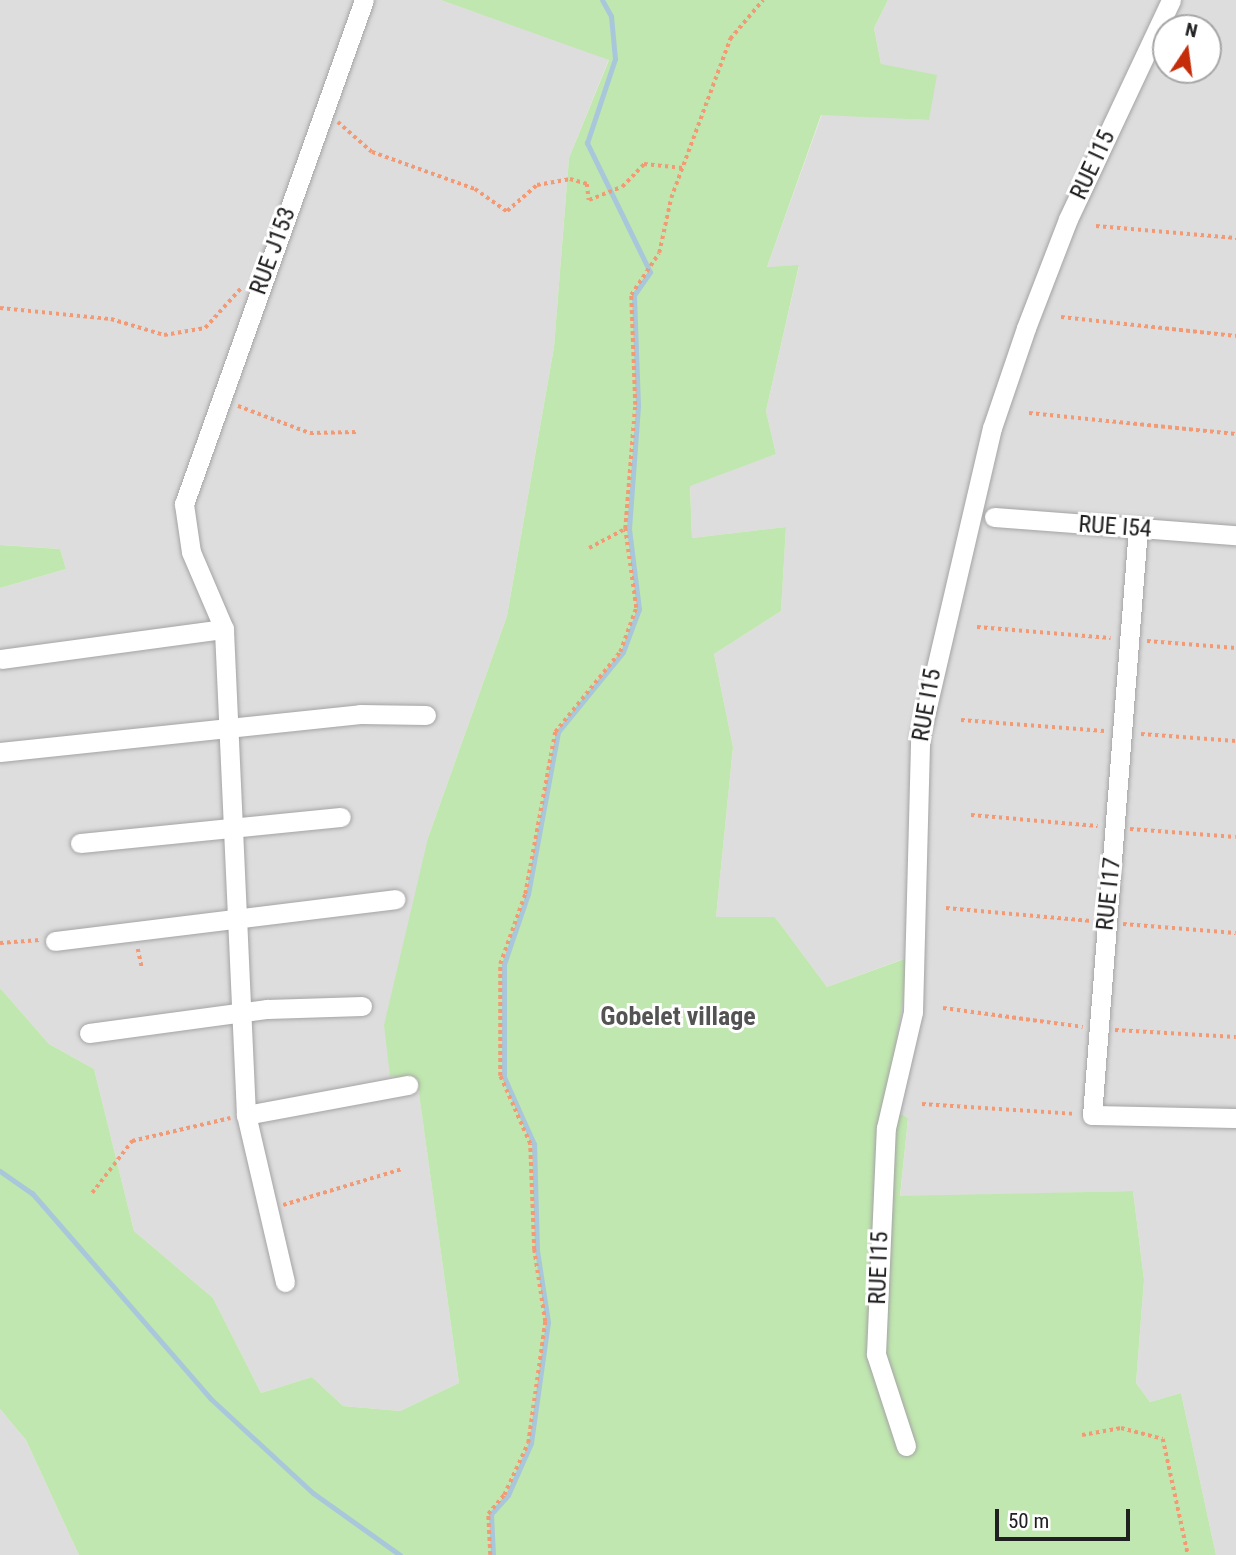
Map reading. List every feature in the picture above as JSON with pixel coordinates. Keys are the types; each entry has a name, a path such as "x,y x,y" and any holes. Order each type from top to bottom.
{"street":[{"name":"RUE J153","path":"224,629 191,552 184,504 263,275 364,0"},
{"name":"RUE I15","path":"906,1446 876,1354 886,1128 913,1012 920,737 992,428 1026,328 1068,219 1171,0"},
{"name":"RUE I54","path":"993,517 1236,536"},
{"name":"RUE I17","path":"1091,1115 1124,733 1138,528"},
{"path":"1,659 224,629 232,729 246,1115 265,1211 285,1282"},
{"path":"0,752 360,714 426,715"},
{"path":"80,843 235,830 341,817"},
{"path":"55,941 395,899"},
{"path":"89,1033 242,1012 362,1006"},
{"path":"246,1115 408,1085"},
{"path":"1091,1115 1236,1118"}],"path":[{"path":"490,1555 488,1514 528,1443 545,1322 534,1250 530,1144 500,1076 500,964 525,894 555,732 620,652 636,608 625,529 635,405 631,295 659,253 683,168 730,39 763,0"},
{"path":"324,112 372,152 475,189 508,211 537,185 570,179 587,184 589,200 622,187 644,164 683,168"},
{"path":"1096,226 1236,238"},
{"path":"0,308 111,319 164,335 205,328 249,280 263,275"},
{"path":"1061,317 1236,336"},
{"path":"219,399 310,433 356,432"},
{"path":"1029,413 1236,434"},
{"path":"589,548 625,529"},
{"path":"977,627 1236,648"},
{"path":"961,720 1236,741"},
{"path":"0,943 55,941"},
{"path":"922,1104 1091,1115"},
{"path":"92,1193 132,1141 246,1115"},
{"path":"265,1211 402,1169"},
{"path":"1082,1435 1121,1428 1163,1439 1188,1555"}],"shaded area":[{"path":"0,0 441,0 609,59 569,158 554,347 507,616 428,838 417,1078 459,1383 400,1411 343,1406 312,1377 261,1393 213,1298 134,1231 94,1069 49,1044 0,988 0,588 66,569 60,549 0,545"},
{"path":"888,0 1236,0 1236,1555 1216,1555 1181,1393 1150,1402 1136,1383 1144,1280 1133,1191 900,1197 908,1118 886,1106 909,957 827,987 775,917 716,917 733,747 714,654 781,611 786,527 692,538 690,485 776,454 766,411 799,266 767,267 822,114 929,120 881,64 874,28"},
{"path":"0,1409 26,1440 79,1555 0,1555"}],"green space":[{"path":"441,0 888,0 874,28 881,64 937,75 929,120 821,115 767,267 799,265 766,411 776,454 690,486 692,538 786,527 781,611 714,654 733,747 716,917 775,917 827,987 910,957 886,1106 908,1118 900,1196 1133,1191 1144,1280 1136,1383 1150,1402 1181,1393 1216,1555 79,1555 26,1440 0,1409 0,988 49,1044 94,1069 134,1231 213,1298 261,1393 312,1377 343,1406 400,1411 459,1383 417,1079 390,1076 384,1025 428,838 507,616 554,347 569,158 609,60"},
{"path":"0,545 60,549 66,569 0,588"}],"waterway":[{"path":"493,1555 491,1514 508,1495 531,1443 548,1322 537,1250 534,1144 504,1077 504,964 528,894 558,732 623,652 639,609 629,529 638,405 634,295 650,272 587,143 615,59 611,16 602,0"},
{"path":"0,1171 32,1193 211,1399 313,1493 400,1555"}],"district":[{"name":"Gobelet village","path":"678,1017"}]}
